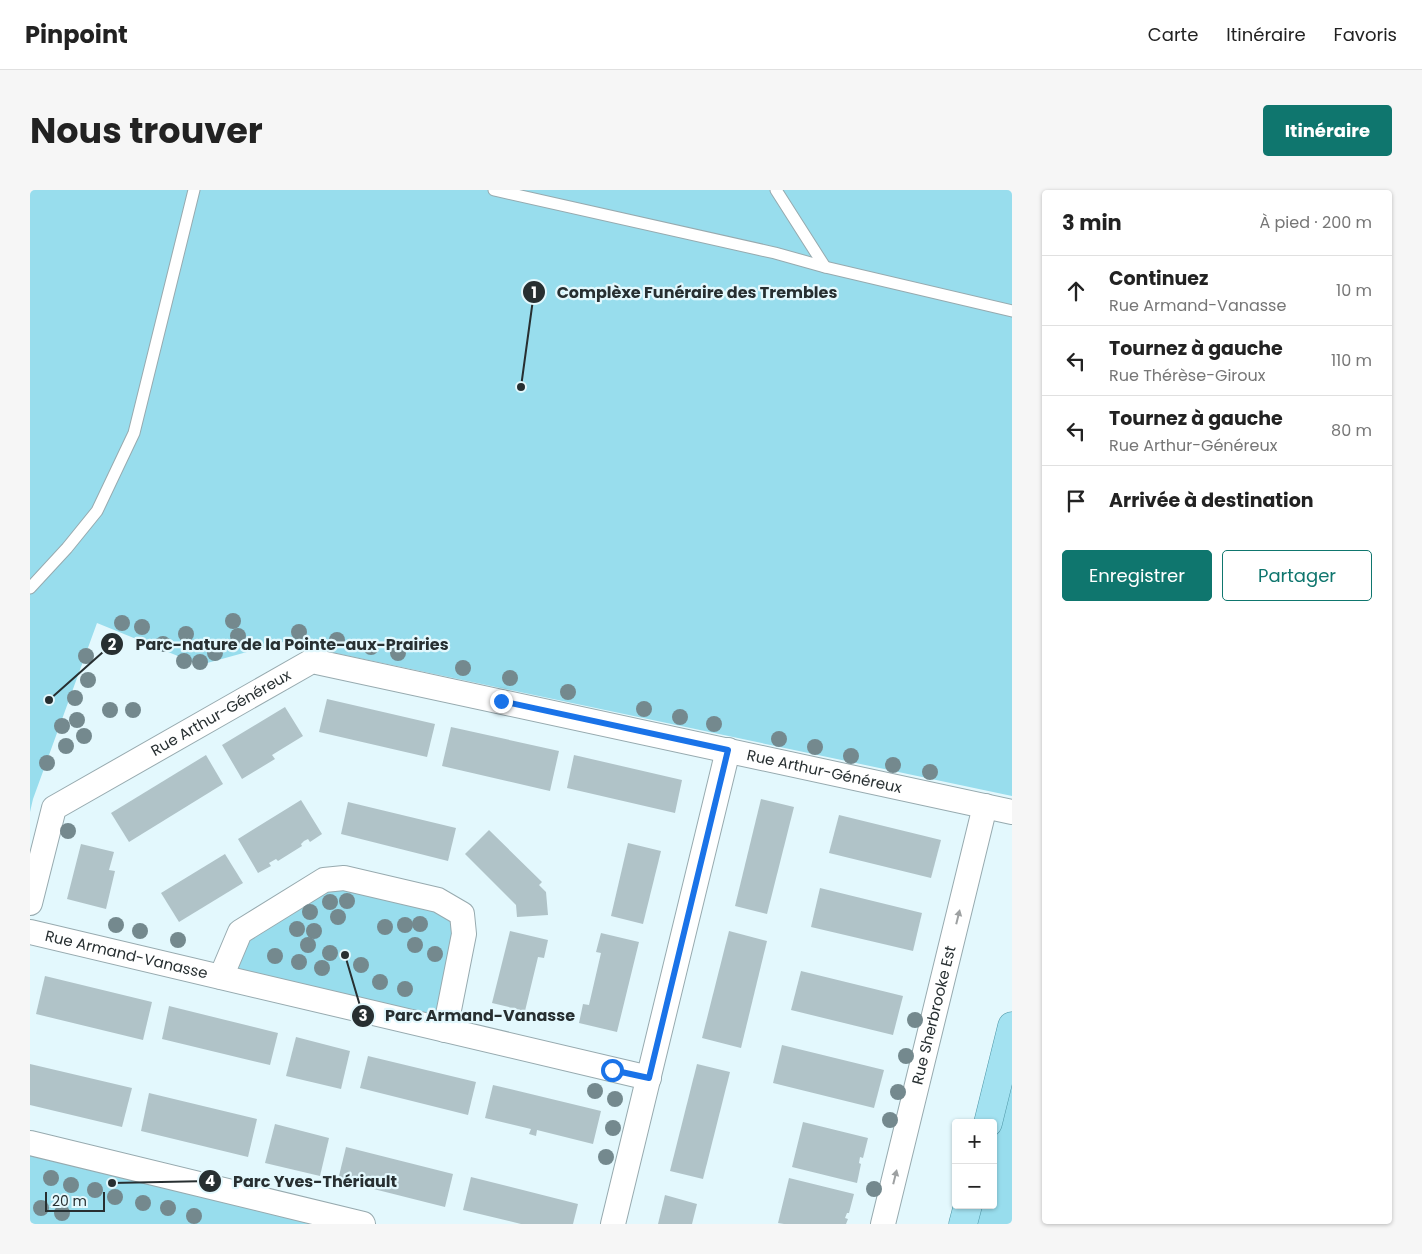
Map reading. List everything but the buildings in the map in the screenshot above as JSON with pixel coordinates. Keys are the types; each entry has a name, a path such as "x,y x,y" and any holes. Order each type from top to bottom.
{"main road":[{"path":"989,1119 1012,1026"},
{"path":"964,1224 967,1209"}],"street":[{"name":"Rue Arthur-Généreux","path":"30,903 54,808 312,660 1012,812"},
{"path":"613,1224 728,750"},
{"name":"Rue Sherbrooke Est","path":"883,1224 985,806"},
{"name":"Rue Armand-Vanasse","path":"221,977 240,932 324,880 344,878 438,900 462,914 464,934 445,1030"},
{"name":"Rue Armand-Vanasse","path":"30,932 649,1078"},
{"path":"30,1143 362,1224"}],"lane":[{"path":"30,588 67,548 97,511 134,433 194,190"},
{"path":"494,190 775,253 825,267 1012,311"},
{"path":"776,190 825,267"}],"shaded area":[{"path":"30,190 1012,190 1012,796 283,642 200,665 97,623 33,799 30,812"},
{"path":"324,880 462,914 445,1030 221,977 240,932"},
{"path":"1012,1026 1012,1224 963,1224 967,1209 997,1209 997,1119 994,1119"},
{"path":"30,1143 363,1224 30,1224"}],"place":[{"name":"Complèxe Funéraire des Trembles","path":"521,387"},
{"name":"Parc-nature de la Pointe-aux-Prairies","path":"49,700"},
{"name":"Parc Armand-Vanasse","path":"345,955"},
{"name":"Parc Yves-Thériault","path":"112,1183"}],"route":[{"path":"501,701 728,750 649,1078 612,1070"}]}
